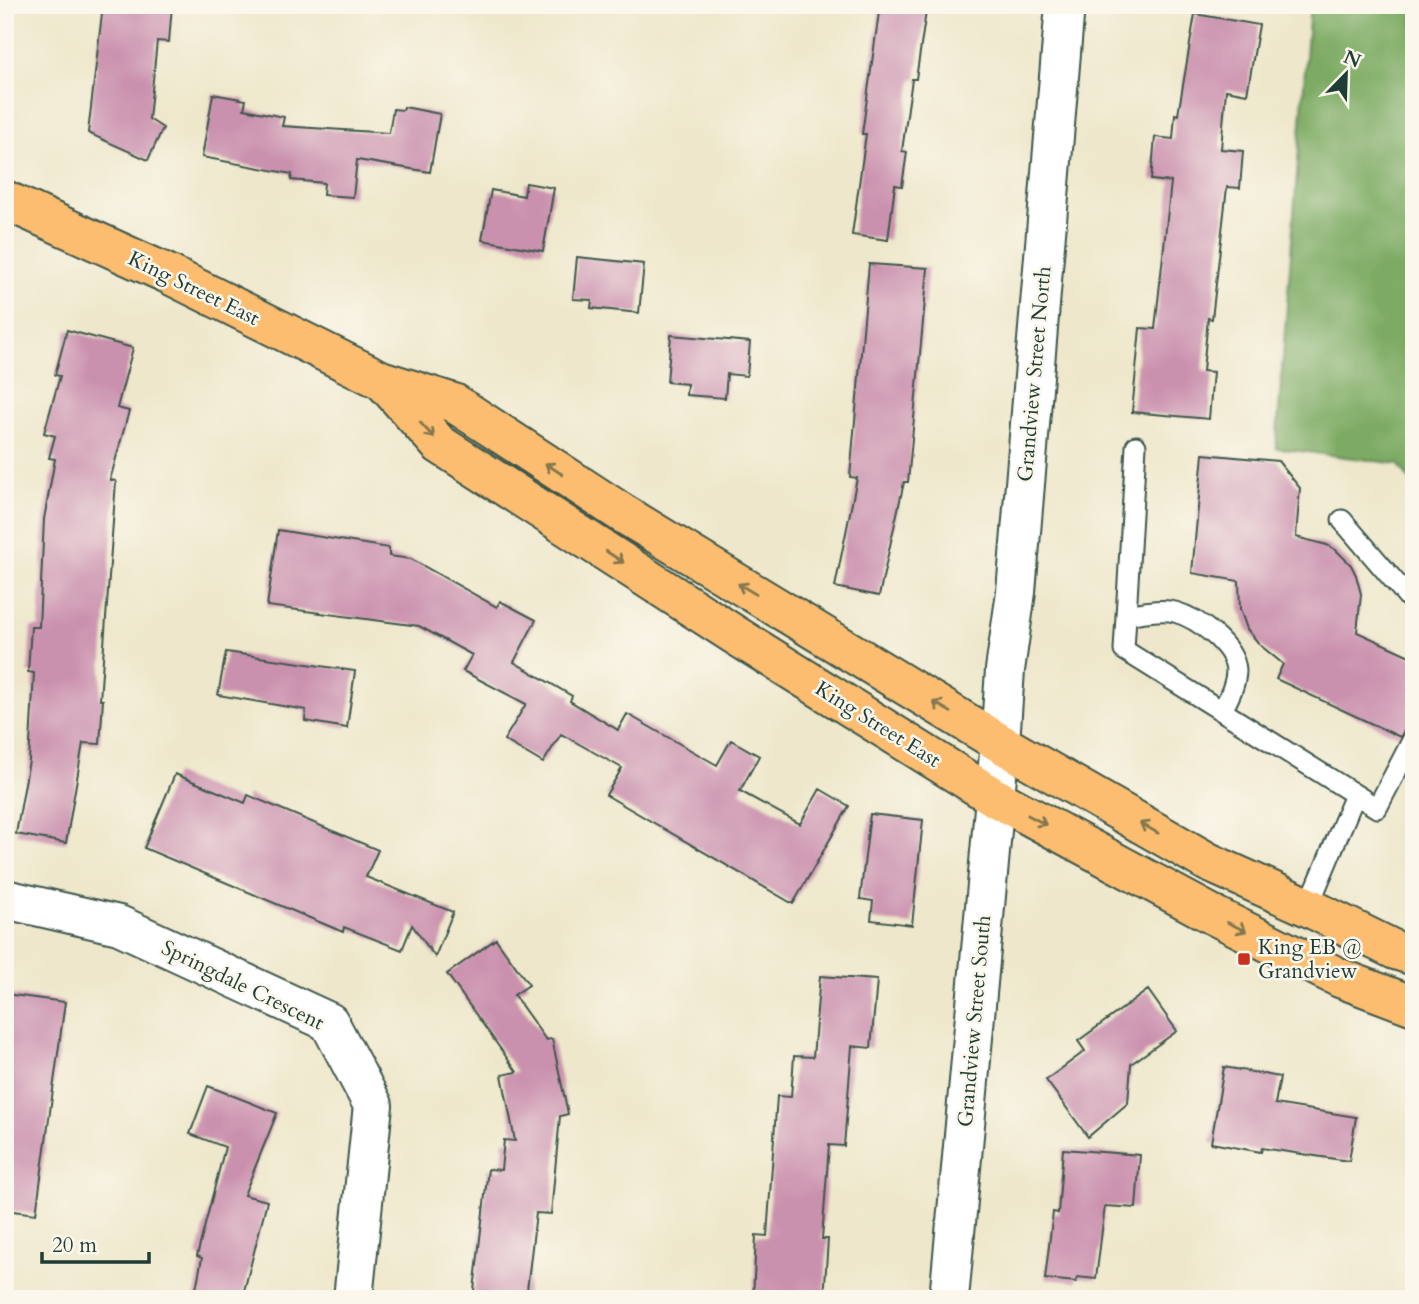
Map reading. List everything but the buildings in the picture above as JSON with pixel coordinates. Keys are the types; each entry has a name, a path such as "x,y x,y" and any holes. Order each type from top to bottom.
{"main road":[{"name":"King Street East","path":"5,200 166,273 381,380 454,403 622,513 1000,743 1208,862 1395,950 1414,956"},
{"name":"King Street East","path":"381,380 439,444 994,797 1215,916 1340,978 1414,1006"}],"street":[{"name":"Grandview Street North","path":"1000,743 1004,670 1016,592 1065,5"},
{"name":"Grandview Street South","path":"949,1299 1000,743"},
{"name":"Springdale Crescent","path":"5,899 118,925 329,1022 373,1105 353,1299"}],"lane":[{"path":"1136,446 1124,650 1377,808 1414,737"},
{"path":"1342,520 1414,604"},
{"path":"1126,615 1173,611 1201,623 1224,645 1236,668 1232,692 1222,711"},
{"path":"1308,907 1355,795"}],"green space":[{"path":"1310,5 1414,5 1414,486 1398,464 1276,448"}],"place":[{"name":"King EB @ Grandview","path":"1244,959"}]}
